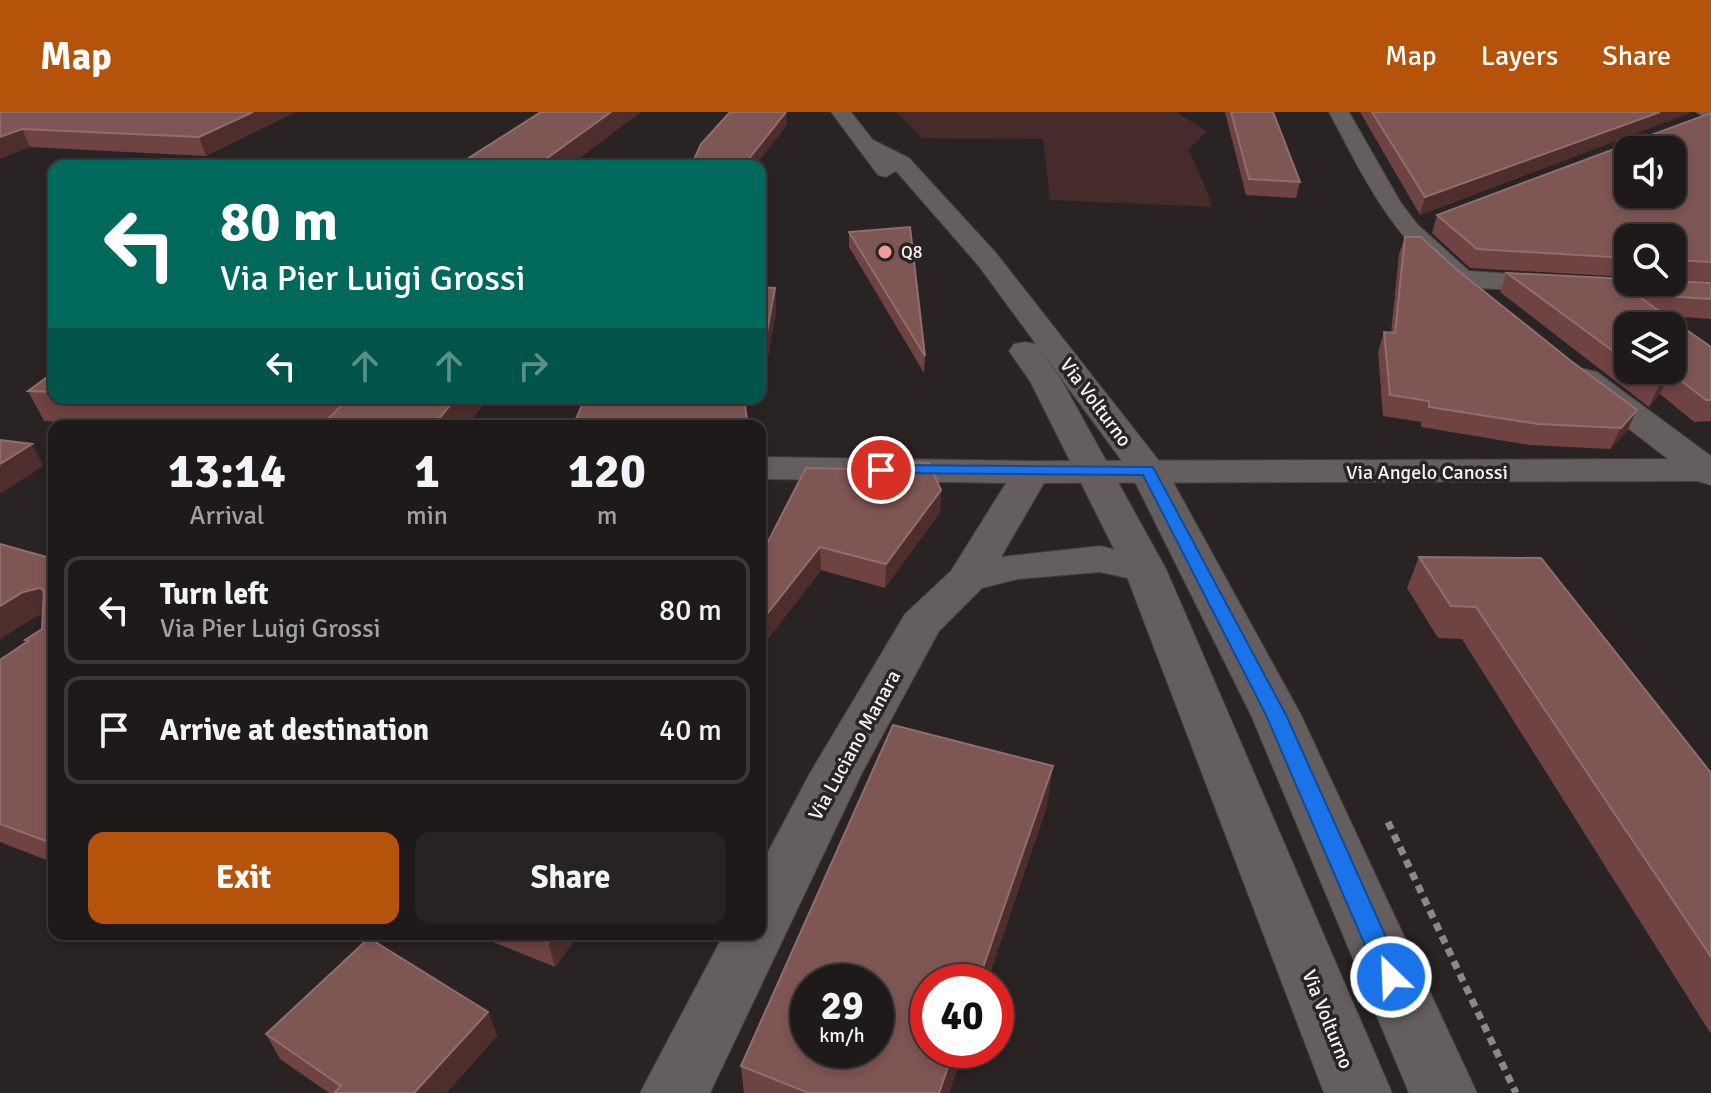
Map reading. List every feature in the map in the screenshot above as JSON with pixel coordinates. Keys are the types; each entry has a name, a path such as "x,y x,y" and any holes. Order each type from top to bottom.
{"street":[{"name":"Via Volturno","path":"841,112 963,263 1046,381 1145,569 1358,1093"},
{"path":"1339,112 1390,205 1421,226 1462,279 1496,307"},
{"path":"1681,127 1709,114"},
{"name":"Via Volturno","path":"870,145 901,163 987,259 1148,471 1276,715 1443,1093"},
{"path":"1462,279 1588,286"},
{"path":"1564,363 1709,471"},
{"name":"Via Angelo Canossi","path":"766,468 1032,472 1709,471"},
{"name":"Via Luciano Manara","path":"766,913 836,773 921,624 967,579 1032,472"},
{"name":"Via Luciano Manara","path":"967,579 1017,566 1100,559 1145,569"},
{"path":"674,1093 752,940"}],"shaded area":[{"path":"896,112 1176,112 1207,131 1189,149 1213,207 1050,200 1043,139 922,138"}],"building":[{"path":"0,112 253,112 199,137 22,129 0,137"},
{"path":"541,112 611,112 544,160 465,160"},
{"path":"730,112 786,112 748,160 694,160 701,144"},
{"path":"1231,112 1273,112 1300,182 1249,179"},
{"path":"1372,112 1660,112 1425,197"},
{"path":"1711,113 1711,262 1686,261 1686,224 1614,224 1614,257 1477,249 1437,215 1614,149 1614,208 1686,208 1686,136 1649,136"},
{"path":"910,227 925,356 849,232"},
{"path":"1405,237 1421,237 1456,269 1637,410 1621,428 1538,424 1429,407 1429,401 1390,395 1384,332 1395,333"},
{"path":"1507,273 1614,278 1614,296 1638,296 1661,312 1614,312 1614,352"},
{"path":"1686,282 1711,283 1711,299 1665,296 1686,296"},
{"path":"766,287 775,288 766,337"},
{"path":"1686,330 1711,347 1711,400 1706,400 1685,384"},
{"path":"48,376 48,392 28,391"},
{"path":"320,404 451,404 438,420 327,420 342,405"},
{"path":"582,404 745,404 747,420 576,420"},
{"path":"0,440 32,444 0,464"},
{"path":"899,462 929,463 941,490 886,564 820,547 766,615 766,545 806,468 897,470"},
{"path":"0,544 48,557 48,842 0,824 0,660 42,629 44,591 40,588 23,592 0,606"},
{"path":"1419,557 1541,558 1711,773 1711,957 1476,607 1451,606"},
{"path":"893,725 1053,766 984,964 910,964 910,1068 948,1068 939,1093 809,1093 741,1066"},
{"path":"367,940 372,940 488,1012 414,1093 334,1093 341,1086 266,1034"}],"place":[{"name":"Q8","path":"885,252"}],"route":[{"path":"881,470 1148,471 1276,715 1391,977"}]}
